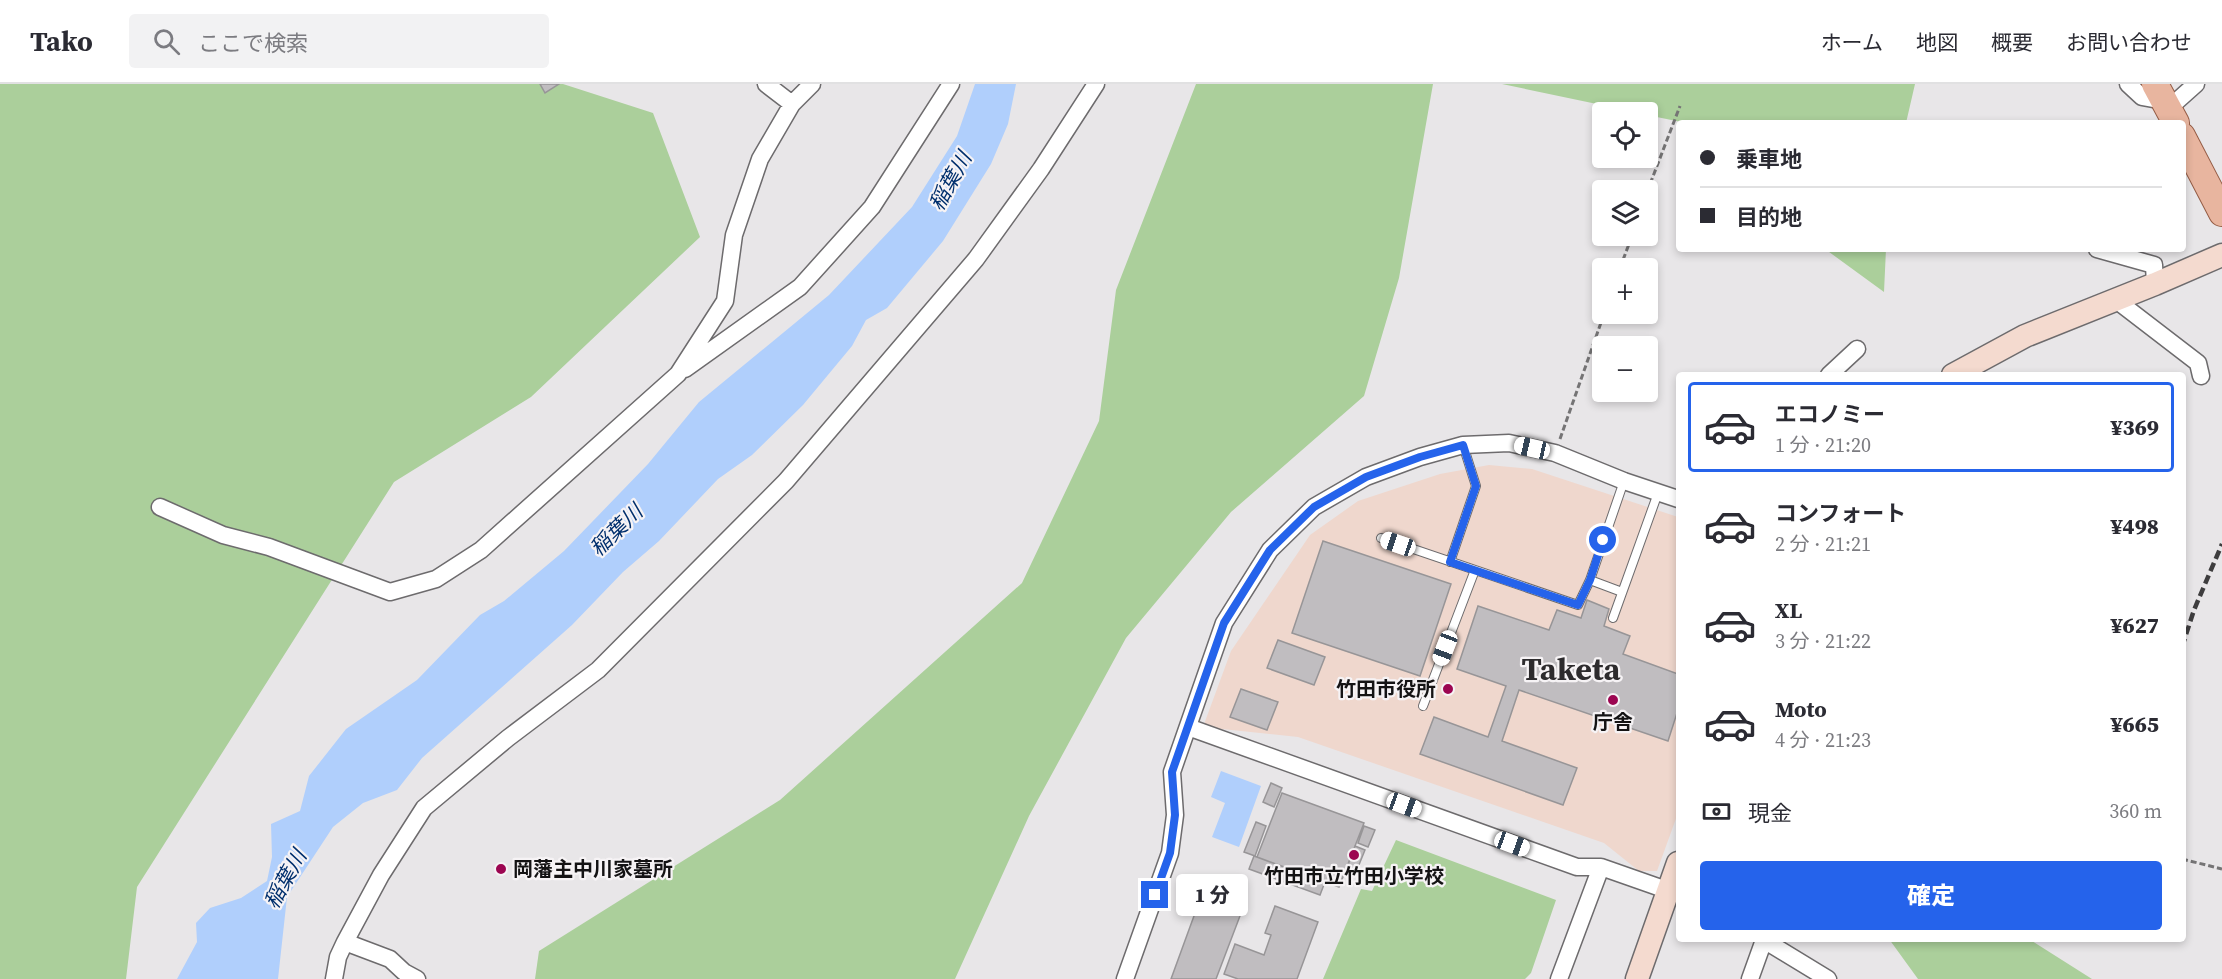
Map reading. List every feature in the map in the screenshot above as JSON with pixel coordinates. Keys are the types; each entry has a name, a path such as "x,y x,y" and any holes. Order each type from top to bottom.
{"main road":[{"path":"2186,144 2222,213"}],"street":[{"path":"766,84 792,104"},
{"path":"678,374 724,301 734,235 760,159 792,104 812,84"},
{"path":"160,507 223,535 269,546 390,592 436,579 481,550 678,374 800,287 872,207 951,84"},
{"path":"334,979 338,957 345,942 381,875 424,808 508,738 598,670 786,481 976,259 1041,169 1096,84"},
{"path":"2128,84 2142,97 2166,104 2196,84"},
{"path":"2108,252 2154,265 2156,284"},
{"path":"1959,372 2025,336 2222,255"},
{"path":"2116,300 2198,363 2201,376"},
{"path":"1832,372 1857,349"},
{"path":"1125,979 1170,853 1175,815 1172,772 1224,623 1270,550 1314,507 1366,477 1420,457 1463,445 1509,443 1555,453 1624,481 1676,498"},
{"path":"1188,727 1577,867 1601,867 1674,892 1637,979"},
{"path":"1560,979 1601,867"},
{"path":"345,942 390,959 404,972 417,979"},
{"path":"1750,979 1762,942"},
{"path":"1766,942 1828,979"}],"lane":[{"path":"1450,562 1476,486 1463,445"},
{"path":"1381,538 1578,605 1590,580 1624,481"},
{"path":"1613,618 1658,493"},
{"path":"1423,706 1475,570"},
{"path":"1590,580 1622,592"}],"path":[{"path":"1652,180 1680,105"},
{"path":"1555,453 1600,324"},
{"path":"2186,860 2222,868"}],"shaded area":[{"name":"竹田市役所","path":"1489,465 1532,469 1676,516 1676,819 1657,871 1639,871 1604,843 1298,737 1203,727 1231,651 1310,535 1358,501 1440,474"}],"green space":[{"path":"0,84 563,84 653,113 700,237 531,397 394,482 137,887 126,979 0,979"},
{"path":"1196,84 1433,84 1399,278 1364,396 1231,512 1126,638 1029,816 955,979 535,979 539,951 780,800 1022,583 1099,421 1116,290"},
{"path":"1502,84 1915,84 1907,120 1676,121 1658,117 1658,102 1592,103"},
{"path":"1829,252 1886,252 1884,292"},
{"path":"1396,840 1556,900 1531,973 1525,979 1323,979 1361,889 1372,891"},
{"path":"1891,942 2034,942 2092,979 1918,979"}],"water":[{"name":"稲葉川","path":"975,84 1016,84 1008,124 991,164 943,241 887,308 866,320 852,346 803,405 752,455 718,479 659,541 623,572 572,625 422,758 397,790 363,803 333,827 287,897 278,979 177,979 197,942 196,923 210,908 241,898 267,881 272,857 271,824 300,811 309,776 346,729 417,680 480,615 504,601 564,551 648,464 699,402 829,295 912,207 957,136"},
{"path":"1221,771 1261,786 1239,847 1212,837 1225,803 1211,797"}],"building":[{"path":"540,84 559,84 545,93"},
{"path":"1323,541 1451,584 1420,676 1292,633"},
{"name":"庁舎","path":"1587,600 1609,609 1604,626 1630,636 1623,654 1676,673 1676,716 1668,741 1519,690 1502,741 1577,768 1563,805 1420,754 1434,717 1488,737 1506,686 1457,669 1478,606 1549,630 1557,610 1581,618"},
{"path":"1278,640 1325,657 1314,685 1267,668"},
{"path":"1241,689 1278,702 1267,730 1230,717"},
{"path":"1271,783 1282,788 1274,807 1263,802"},
{"path":"1282,793 1364,823 1339,887 1257,857"},
{"path":"1256,822 1266,826 1255,856 1244,852"},
{"path":"1364,826 1375,830 1368,847 1358,843"},
{"path":"1355,846 1365,850 1354,877 1345,873"},
{"path":"1254,856 1325,882 1320,895 1249,869"},
{"path":"1202,894 1243,908 1216,979 1171,979"},
{"path":"1275,906 1318,922 1297,979 1238,979 1224,974 1235,944 1264,955 1271,935 1265,933"}],"railway":[{"path":"2186,635 2222,544"}],"place":[{"name":"竹田市役所","path":"1448,689"},
{"name":"庁舎","path":"1613,700"},
{"name":"竹田市立竹田小学校","path":"1354,855"},
{"name":"岡藩主中川家墓所","path":"501,869"}],"district":[{"name":"Taketa","path":"1571,669"}],"route":[{"path":"1155,895 1170,853 1175,815 1172,772 1224,623 1270,550 1314,507 1366,477 1420,457 1463,445 1476,486 1450,562 1578,605 1590,580 1603,540"}]}
